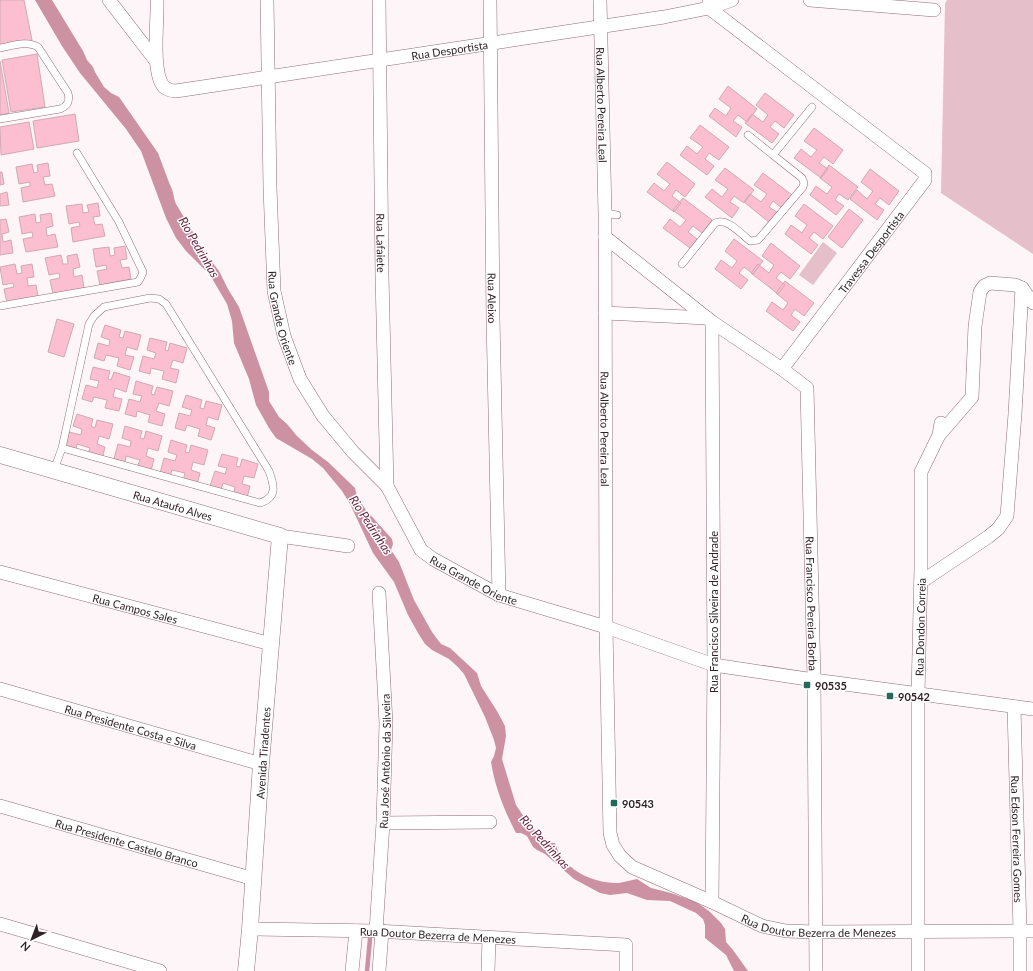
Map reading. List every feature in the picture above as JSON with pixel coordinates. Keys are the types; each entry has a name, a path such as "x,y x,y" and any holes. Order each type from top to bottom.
{"street":[{"path":"110,0 156,60"},
{"path":"156,60 157,0"},
{"name":"Rua Grande Oriente","path":"267,0 270,188 274,291 284,336 300,379 323,416 353,452 387,486 421,550 432,560 499,595 606,627 714,665 1033,709"},
{"name":"Rua Lafaiete","path":"379,0 382,276 387,486"},
{"name":"Rua Aleixo","path":"490,0 493,318 499,595"},
{"name":"Rua Alberto Pereira Leal","path":"600,0 600,26 611,214 605,237 606,627 610,834 613,845 620,856"},
{"name":"Rua Desportista","path":"156,60 161,83 170,91 176,91 664,17 709,4 732,0"},
{"path":"810,0 934,10"},
{"name":"Travessa Desportista","path":"709,4 922,170 926,176 782,369"},
{"path":"605,237 710,320 782,369"},
{"name":"Rua Dondon Correia","path":"918,971 918,694 921,582 921,472 940,429 972,397 975,326 980,292 984,286 990,283 1015,285 1022,288"},
{"path":"1022,288 1033,303"},
{"path":"921,582 988,537 998,529 1008,516 1022,288"},
{"path":"605,313 710,320"},
{"name":"Rua Francisco Silveira de Andrade","path":"710,320 714,665 712,902"},
{"name":"Rua Francisco Pereira Borba","path":"782,369 807,388 814,680 816,971"},
{"name":"Rua Ataufo Alves","path":"0,455 280,536 348,546"},
{"name":"Avenida Tiradentes","path":"246,971 280,536"},
{"name":"Rua Campos Sales","path":"0,572 271,644"},
{"name":"Rua José Antônio da Silveira","path":"378,971 386,723 379,593"},
{"name":"Rua Presidente Costa e Silva","path":"0,689 261,764"},
{"name":"Rua Edson Ferreira Gomes","path":"1014,707 1026,931 1020,971"},
{"name":"Rua Presidente Castelo Branco","path":"0,806 254,879"},
{"path":"383,823 490,822"},
{"name":"Rua Doutor Bezerra de Menezes","path":"620,856 632,867 762,926 786,931 1026,931"},
{"path":"0,924 160,971"},
{"name":"Rua Doutor Bezerra de Menezes","path":"250,929 356,930 626,945 626,971"},
{"path":"352,971 356,930"},
{"path":"488,971 489,938"}],"lane":[{"path":"0,48 25,44 38,47 68,93 69,98 65,107 60,109 0,119"},
{"path":"773,155 812,107"},
{"path":"682,264 718,221 726,222 750,241 756,241 804,185 802,178 748,135"},
{"path":"0,306 138,282 141,277 143,272 119,222 77,153"},
{"path":"54,470 62,448 89,324 98,310 104,307 150,298 159,299 166,304 269,471 273,480 274,489 271,497 260,503 62,448"}],"shaded area":[{"path":"947,0 1033,0 1033,254 941,193 945,4"},
{"path":"823,242 837,253 813,285 799,275"}],"water":[{"name":"Rio Pedrinhas","path":"35,0 52,0 104,87 119,97 158,153 176,204 208,257 219,271 239,307 269,392 269,401 279,417 297,436 328,462 355,488 357,497 366,510 392,539 393,544 391,550 399,562 414,600 432,632 441,644 450,648 477,673 481,686 505,726 506,736 502,759 516,805 530,826 547,840 548,843 555,843 564,860 571,867 589,878 609,883 619,883 637,879 651,888 696,902 709,911 721,923 725,929 726,942 748,971 734,971 726,955 705,938 705,925 703,919 696,913 670,901 647,900 627,893 610,895 600,893 574,879 545,854 533,847 527,836 521,833 516,833 500,798 495,780 491,762 496,748 494,740 485,717 464,674 449,659 432,650 425,644 408,615 394,582 373,553 350,504 342,491 323,468 312,459 276,438 269,428 256,405 249,379 234,343 232,321 227,304 210,275 186,251 176,238 166,218 141,151 126,129 80,73"}],"building":[{"path":"0,0 24,0 32,40 0,45"},
{"path":"37,54 45,107 11,112 2,60"},
{"path":"0,61 9,113 0,115"},
{"path":"728,86 757,109 747,122 738,115 733,121 742,127 736,137 709,116 715,108 726,116 731,108 719,99"},
{"path":"765,93 794,115 784,128 775,121 770,127 779,134 772,143 745,123 752,114 763,122 768,115 756,105"},
{"path":"75,114 79,141 37,148 33,121"},
{"path":"29,122 34,149 1,155 0,127"},
{"path":"700,125 729,147 719,160 709,153 705,159 714,166 707,175 680,155 687,146 697,154 703,147 690,138"},
{"path":"814,128 843,150 833,164 824,157 819,163 828,169 821,178 794,158 801,149 811,157 817,150 804,141"},
{"path":"667,162 695,184 685,197 676,190 672,196 681,203 674,212 647,192 654,183 664,191 670,184 657,174"},
{"path":"48,163 50,176 43,177 45,185 52,184 55,196 23,202 21,188 30,186 30,182 19,184 16,167 32,164 34,173 38,172 37,165"},
{"path":"829,165 858,187 848,200 839,194 835,200 844,206 836,215 810,195 816,186 827,194 832,187 820,178"},
{"path":"725,168 754,190 744,203 734,196 730,202 739,208 732,218 705,197 712,189 722,197 728,189 715,180"},
{"path":"870,169 899,191 889,205 880,198 875,204 884,210 877,220 850,199 857,190 867,199 873,191 861,182"},
{"path":"0,172 2,172 4,184 0,185"},
{"path":"763,173 792,195 782,208 773,201 769,207 778,213 770,223 744,202 750,194 761,202 767,194 754,185"},
{"path":"7,192 9,205 0,206 0,194"},
{"path":"683,198 712,220 702,233 693,226 688,232 697,239 690,248 663,228 670,219 680,227 686,220 673,210"},
{"path":"98,203 100,216 93,217 95,225 102,224 105,236 73,242 71,228 80,226 79,222 69,224 66,206 82,204 83,213 89,212 87,205"},
{"path":"804,204 833,226 823,239 814,232 809,238 818,245 811,254 785,234 791,225 802,233 807,225 795,216"},
{"path":"849,209 863,220 842,248 828,237"},
{"path":"51,213 53,226 46,228 47,236 55,234 58,247 26,252 23,239 33,237 32,232 22,234 19,217 35,214 36,223 41,222 40,215"},
{"path":"6,219 9,232 2,234 3,242 11,240 13,253 0,255 0,220"},
{"path":"734,239 763,261 753,274 744,267 739,273 748,280 741,289 715,269 721,260 732,268 737,261 725,251"},
{"path":"771,243 800,266 790,279 781,272 776,278 785,285 778,294 751,273 758,264 769,273 774,265 762,256"},
{"path":"125,246 127,259 120,260 122,268 129,267 131,279 100,285 97,271 107,269 106,265 96,267 93,249 109,247 110,256 115,255 114,248"},
{"path":"77,254 80,267 73,269 74,277 82,275 84,288 53,294 50,280 60,278 59,273 49,275 45,258 61,255 63,264 68,264 67,256"},
{"path":"15,264 17,274 22,273 21,266 32,264 34,277 27,278 28,286 36,285 38,297 7,303 4,289 14,287 13,283 3,285 0,267"},
{"path":"785,281 814,303 804,316 795,309 791,315 800,322 793,331 766,311 772,302 783,310 788,303 776,293"},
{"path":"57,319 74,324 64,357 48,352"},
{"path":"105,325 121,330 119,337 123,338 125,331 141,335 137,350 127,347 125,355 134,357 130,370 117,366 119,358 106,355 104,361 94,358 98,343 109,346 110,340 101,337"},
{"path":"150,338 167,342 165,350 168,351 170,343 187,348 183,363 173,360 170,368 179,370 176,383 162,379 164,371 151,368 150,374 139,371 143,356 154,359 156,353 147,350"},
{"path":"93,367 110,371 108,379 111,380 114,372 130,377 126,392 115,388 113,397 122,399 119,411 105,408 107,400 94,397 92,402 82,399 86,385 97,388 99,381 90,379"},
{"path":"136,381 153,386 151,394 154,395 157,387 173,391 169,406 159,403 156,411 165,414 162,426 148,422 150,415 137,411 136,417 125,414 129,399 140,402 142,396 133,394"},
{"path":"186,395 202,400 200,408 204,409 206,401 222,405 218,420 208,417 206,425 215,428 211,440 198,436 200,429 187,425 185,431 175,428 179,413 190,416 192,410 182,407"},
{"path":"77,414 93,419 91,426 95,428 97,420 113,424 109,439 99,436 97,444 105,447 102,459 88,455 90,448 77,444 76,450 65,447 69,432 81,435 82,429 73,426"},
{"path":"125,426 142,431 140,438 144,439 146,431 162,436 158,451 148,448 146,456 154,459 151,471 137,467 140,460 126,456 125,462 114,459 118,444 130,447 131,441 122,438"},
{"path":"171,440 187,445 185,452 189,453 191,445 208,450 204,465 193,462 191,470 200,473 197,485 183,481 185,473 172,470 170,476 160,473 164,458 175,461 177,455 168,452"},
{"path":"222,454 238,458 236,466 240,467 242,459 258,464 254,478 244,476 242,484 250,486 247,498 234,495 235,487 223,483 221,489 210,486 215,471 225,474 227,468 218,466"}],"waterway":[{"path":"367,971 370,939"}],"place":[{"name":"90535","path":"807,685"},
{"name":"90542","path":"890,696"},
{"name":"90543","path":"614,803"}]}
